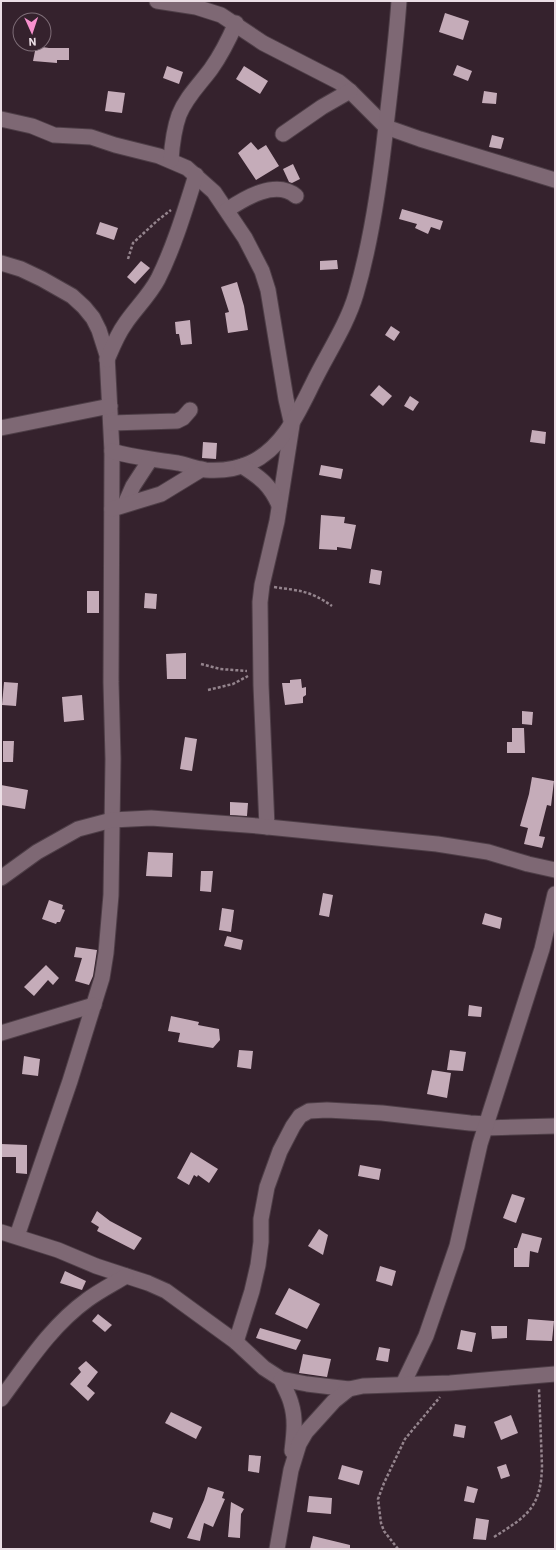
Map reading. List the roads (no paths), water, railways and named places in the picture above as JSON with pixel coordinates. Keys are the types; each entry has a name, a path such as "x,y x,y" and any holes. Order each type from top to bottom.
{"street":[{"path":"157,1 196,7 223,8 236,23 263,43 339,82 386,127 420,139 555,180"},
{"path":"112,451 127,456 179,463 202,469 220,470 242,466 256,460 270,450 292,425 343,325 356,294 378,189 396,40 399,1"},
{"path":"171,160 173,141 179,115 194,90 210,70 223,50 236,23"},
{"path":"283,134 316,111 350,91"},
{"path":"1,119 32,126 54,135 91,137 171,160 187,168 214,192 227,210 255,254 266,281 292,425 274,538 262,586 260,616 258,668 268,827"},
{"path":"107,360 122,329 158,279 174,240 196,175"},
{"path":"227,210 248,197 267,191 286,191 296,196"},
{"path":"1,263 21,269 72,296 93,318 99,330 106,349 112,451 119,506 111,675 113,759 111,895 106,953 102,978 94,1005 70,1081 17,1236"},
{"path":"1,428 110,406"},
{"path":"110,423 177,421 183,418 190,410"},
{"path":"119,506 150,460"},
{"path":"242,466 267,484 274,493 279,505"},
{"path":"119,506 161,494 202,469"},
{"path":"1,878 37,852 78,829 112,820 151,818 268,827 438,844 488,852 528,864 555,870"},
{"path":"403,1384 426,1336 458,1246 469,1190 486,1126 542,949 555,894"},
{"path":"1,1033 94,1005"},
{"path":"236,1342 252,1291 258,1265 261,1242 261,1219 267,1187 280,1150 300,1116 309,1111 327,1110 388,1113 486,1126 555,1126"},
{"path":"1,1232 17,1236 166,1291 236,1342 264,1368 281,1379 349,1389 363,1386 450,1383 555,1374"},
{"path":"1,1399 24,1366 58,1325 88,1300 126,1276"},
{"path":"277,1549 291,1470 295,1428 293,1410 281,1379"},
{"path":"291,1470 299,1444 306,1432 320,1415 349,1389"}]}
